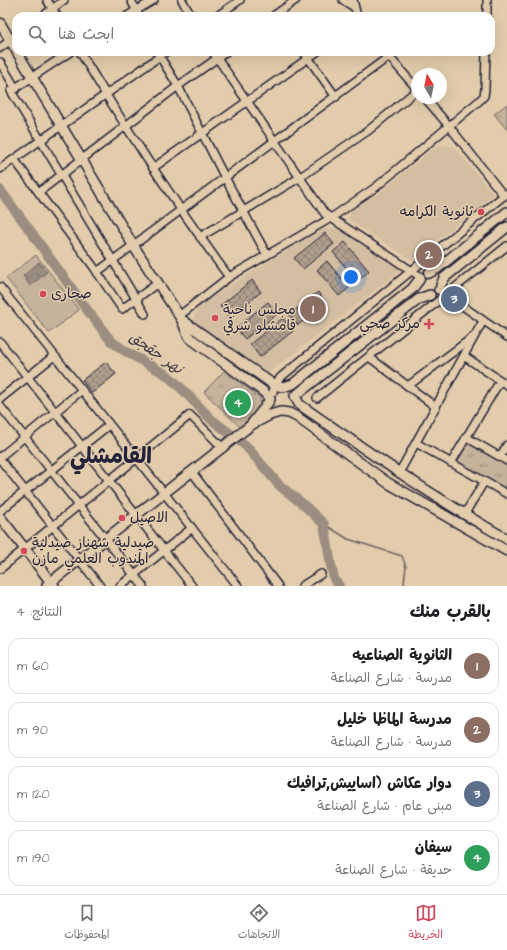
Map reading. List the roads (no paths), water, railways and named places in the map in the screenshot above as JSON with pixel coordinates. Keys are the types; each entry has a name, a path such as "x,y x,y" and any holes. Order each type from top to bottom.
{"street":[{"path":"47,0 54,12"},
{"path":"48,12 64,0"},
{"path":"131,0 137,12"},
{"path":"139,12 154,0"},
{"path":"182,0 190,12"},
{"path":"223,12 240,0"},
{"path":"281,12 296,0"},
{"path":"343,0 347,4 354,3"},
{"path":"487,0 487,12"},
{"path":"0,23 12,38"},
{"path":"0,48 12,40"},
{"path":"20,56 133,246 180,318 186,333 190,338 264,392 290,390 303,407 400,473 464,514 507,539"},
{"path":"64,56 11,91 145,314"},
{"path":"82,56 181,210 228,277"},
{"path":"2,167 158,56"},
{"path":"162,56 225,178 267,255"},
{"path":"39,192 178,86 214,56"},
{"path":"216,56 326,214 412,270 423,276 438,276 436,290"},
{"path":"154,168 248,102 305,56"},
{"path":"307,56 336,97"},
{"path":"97,272 336,97 386,56"},
{"path":"392,56 411,82"},
{"path":"180,318 228,277 331,218 376,187 449,126 484,96 486,56"},
{"path":"0,62 16,88"},
{"path":"200,238 300,178 369,130 411,95"},
{"path":"251,425 267,405 281,377 505,195 429,104"},
{"path":"14,159 97,272 122,309 158,283"},
{"path":"275,391 292,384 412,290 423,276 438,268 507,212"},
{"path":"295,396 419,299 436,290 444,278 507,227"},
{"path":"317,398 507,246"},
{"path":"423,276 418,286 421,291 436,290 447,295 483,321 506,333"},
{"path":"0,287 238,586"},
{"path":"180,318 275,391"},
{"path":"400,473 483,321"},
{"path":"408,386 476,334"},
{"path":"0,342 192,586"},
{"path":"0,399 54,356"},
{"path":"464,356 507,385"},
{"path":"369,357 436,407"},
{"path":"451,463 500,381"},
{"path":"82,390 0,458 100,586"},
{"path":"275,391 273,408 297,417 388,482 507,551"},
{"path":"0,517 50,585 79,560 251,425 270,415 288,411 292,408 295,402 295,396"},
{"path":"0,406 143,586"},
{"path":"0,569 190,415 224,446"},
{"path":"0,511 109,425"},
{"path":"466,437 504,459 507,445"},
{"path":"416,443 507,494"},
{"path":"192,472 278,586"},
{"path":"464,514 484,482"},
{"path":"0,525 23,550"},
{"path":"120,586 192,528"},
{"path":"302,586 321,574"}],"water":[{"path":"39,262 47,272 30,286 23,276"}],"waterway":[{"name":"نهر جقجق","path":"0,190 111,341 125,351 167,375 211,419 246,446 279,485 304,505 324,524 334,579 339,586"},
{"path":"324,524 348,539 402,556 406,567 404,582 405,586"}],"place":[{"name":"ثانوية الكرامه","path":"481,212"},
{"name":"مدرسة الماظا خليل","path":"429,255"},
{"name":"صحارى","path":"43,294"},
{"name":"دوار عكاش (اساييش٫ترافيك","path":"454,299"},
{"name":"الثانوية الصناعيه","path":"313,309"},
{"name":"مجلس ناحية قامشلو شرقي","path":"215,318"},
{"name":"مركز صحي","path":"429,324"},
{"name":"سيفان","path":"238,403"},
{"name":"الاصيل","path":"122,518"},
{"name":"صيدلية شهناز صيدلية المندوب العلمي مازن","path":"24,551"}],"district":[{"name":"القامشلي","path":"111,456"}]}
